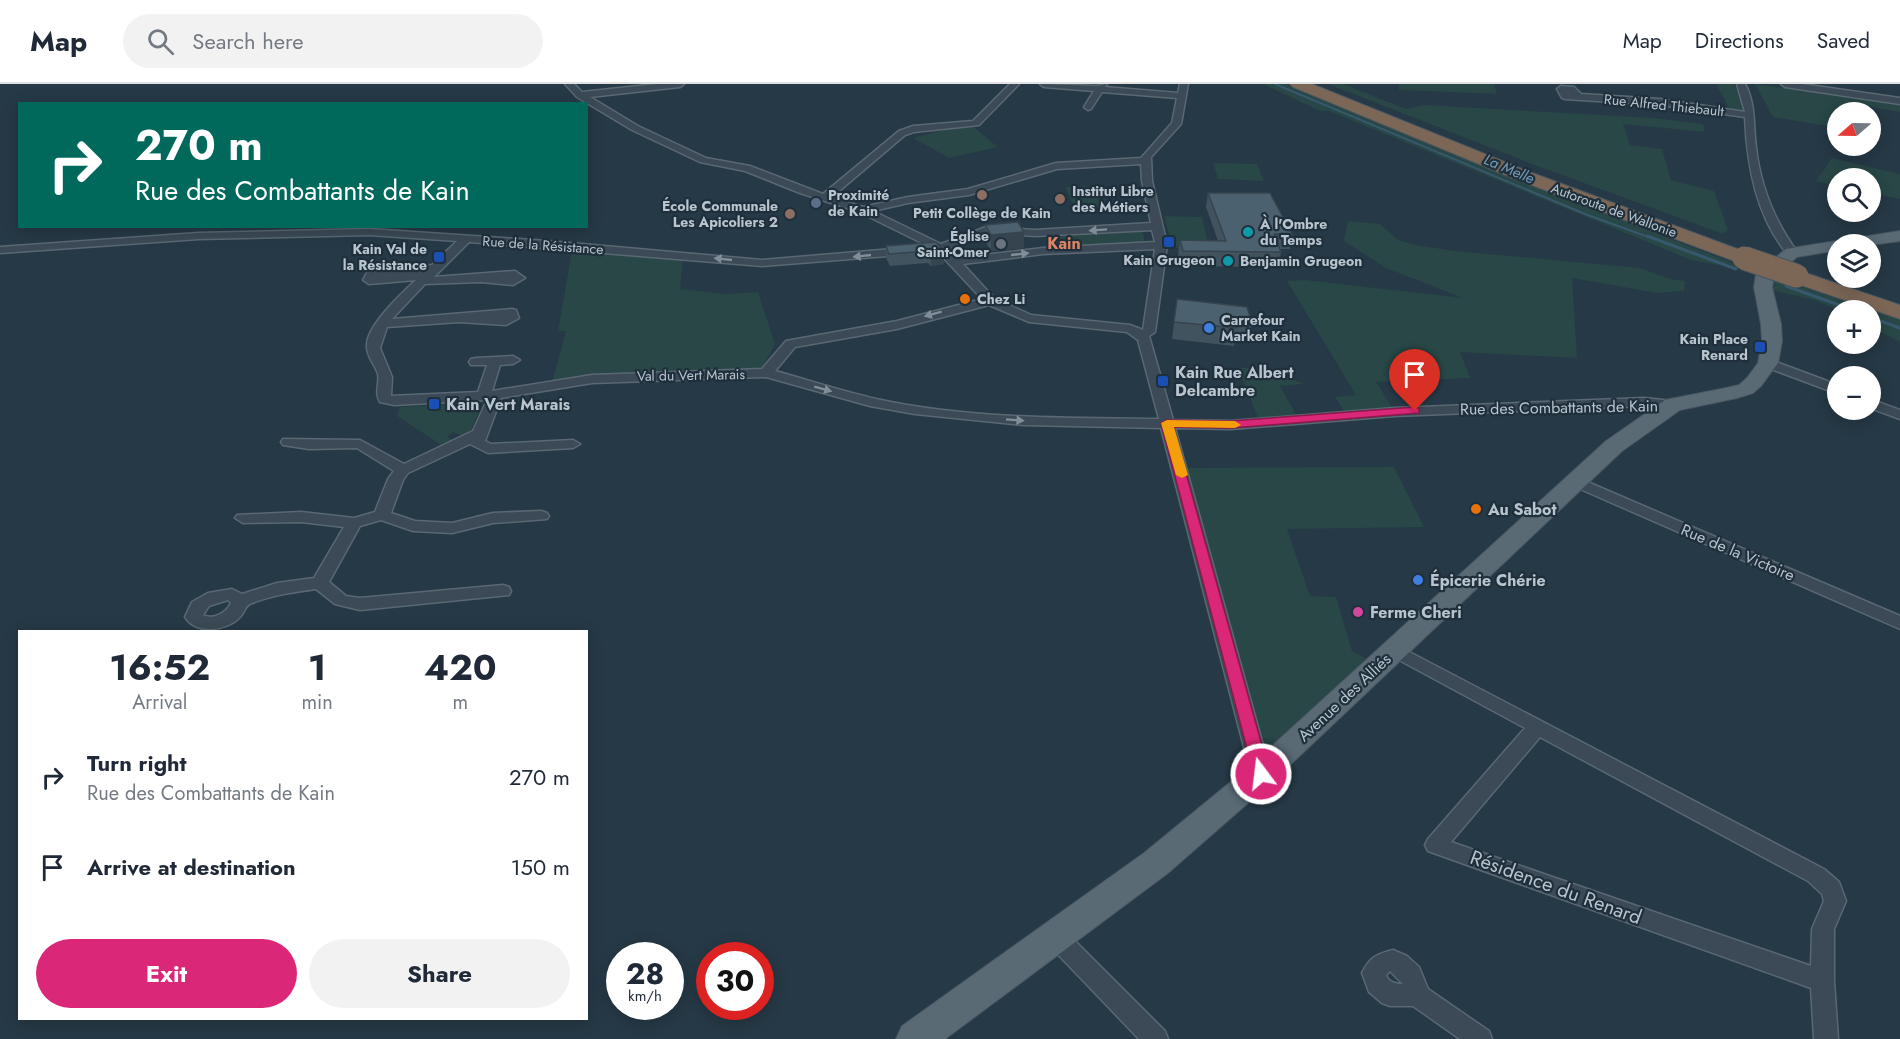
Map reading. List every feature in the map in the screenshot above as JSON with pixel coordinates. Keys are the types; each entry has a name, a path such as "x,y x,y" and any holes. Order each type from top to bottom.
{"highway":[{"name":"Autoroute de Wallonie","path":"1298,84 1521,175 1802,273 1900,312"},
{"name":"Autoroute de Wallonie","path":"1318,84 1750,255"},
{"name":"Autoroute de Wallonie","path":"1802,273 1900,300"}],"main road":[{"path":"1881,239 1900,236"},
{"path":"1673,405 1746,389 1768,363 1771,333 1763,287 1766,274 1792,254 1827,247"},
{"name":"Avenue des Alliés","path":"915,1039 1156,863 1261,774 1614,446 1673,405"}],"street":[{"path":"569,84 578,93 635,128 702,160 747,168 824,198 863,210 941,248 990,301 1029,318 1122,327 1141,334 1147,342 1261,774"},
{"path":"578,93 680,84"},
{"path":"824,198 902,133 914,129 976,123 1015,84"},
{"path":"1044,84 1101,87 1180,96"},
{"path":"1141,334 1149,332 1161,245 1147,181 1146,161 1150,151 1171,132 1176,124 1184,84"},
{"path":"1741,84 1747,94 1751,150 1761,189 1778,237 1792,254"},
{"path":"1785,84 1900,101"},
{"path":"1088,107 1101,87"},
{"name":"Rue Alfred Thiebault","path":"1566,87 1574,90 1578,97 1659,102 1750,115"},
{"path":"863,210 908,200 969,192 1056,166 1146,161"},
{"name":"Rue de la Résistance","path":"0,250 160,238 369,232 762,262 790,262 941,248 986,230 1032,233 1157,226"},
{"path":"1032,233 1043,251"},
{"path":"382,324 465,240"},
{"path":"955,262 1043,251 1161,245"},
{"path":"429,275 481,278"},
{"name":"Val du Vert Marais","path":"382,324 374,337 375,358 385,375 382,395 385,399 394,401 490,396 592,379 766,373 791,344 897,325 990,301"},
{"path":"398,306 423,320"},
{"path":"382,324 459,318"},
{"path":"476,362 513,360"},
{"path":"495,361 490,396 477,443 488,449 573,444"},
{"path":"1768,363 1827,386"},
{"name":"Rue des Combattants de Kain","path":"766,373 875,403 915,410 1024,421 1231,425 1446,409 1644,402 1673,405"},
{"path":"1881,407 1900,415"},
{"path":"382,515 396,479 403,470 480,434"},
{"path":"288,442 309,445 360,444 403,470"},
{"name":"Rue de la Victoire","path":"1576,482 1900,623"},
{"path":"243,518 301,517 354,523 382,515 413,526 452,528 493,518 541,516"},
{"path":"320,583 354,523"},
{"path":"240,601 277,588 320,583 341,600 360,604 503,591"},
{"path":"1394,650 1816,875 1831,889 1835,901 1823,929 1822,981 1826,1039"},
{"name":"Résidence du Renard","path":"1537,727 1436,845 1822,981"},
{"path":"1056,937 1156,1039"},
{"path":"1417,995 1480,1039"}],"green space":[{"path":"1263,84 1285,84 1508,176 1756,272 1691,260 1329,111 1318,110"},
{"path":"1328,84 1343,84 1406,109 1425,105 1653,118 1703,124 1705,132 1623,124 1630,145 1662,149 1671,180 1714,191 1728,230 1723,234 1535,165"},
{"path":"1399,84 1494,84 1497,94 1399,90"},
{"path":"1716,84 1733,84 1740,93 1747,113 1730,110"},
{"path":"1755,84 1900,104 1900,112 1881,109 1881,102 1827,102 1827,126 1773,117"},
{"path":"972,126 998,147 949,158 913,138 951,128"},
{"path":"1832,158 1874,168 1827,168 1827,184 1816,181"},
{"path":"1213,163 1257,164 1264,181 1218,179"},
{"path":"1881,170 1900,174 1900,199 1881,195"},
{"path":"1092,186 1103,207 1075,209 1065,187"},
{"path":"1164,216 1202,217 1210,250 1173,248"},
{"path":"1348,221 1380,224 1398,240 1415,245 1455,251 1640,268 1670,279 1685,281 1684,291 1657,293 1572,278 1577,358 1460,352 1470,378 1376,382 1395,412 1347,416 1335,397 1356,395 1287,281 1305,280 1463,298 1386,268 1344,241"},
{"path":"1142,229 1145,244 1051,248 1046,234"},
{"path":"572,251 683,259 680,289 726,294 758,292 775,344 761,370 552,382 566,331 558,331"},
{"path":"1771,277 1842,300 1827,300 1827,305 1767,289"},
{"path":"1881,313 1900,319 1900,342 1881,332"},
{"path":"1238,368 1263,368 1304,384 1280,386 1297,416 1258,418"},
{"path":"474,403 481,406 471,430 462,436 454,432 447,436 453,441 443,446 397,416 400,407"},
{"path":"1394,467 1424,527 1287,529 1310,596 1336,597 1352,651 1367,659 1264,756 1186,468"}],"building":[{"path":"1208,193 1270,193 1292,234 1274,234 1281,252 1183,251 1180,240 1226,241"},
{"path":"1018,222 1024,232 991,235 985,225"},
{"path":"936,242 944,252 889,254 886,246"},
{"path":"1177,299 1247,307 1252,323 1238,322 1237,328 1174,322"}],"waterway":[{"name":"La Melle","path":"1275,84 1585,214 1651,238"},
{"name":"La Melle","path":"1647,236 1736,269"},
{"name":"La Melle","path":"1786,286 1827,301"},
{"name":"La Melle","path":"1881,321 1900,328"}],"slow traffic":[{"path":"1182,475 1167,423 1235,425"}],"place":[{"name":"Petit Collège de Kain","path":"982,195"},
{"name":"Institut Libre des Métiers","path":"1060,199"},
{"name":"Proximité de Kain","path":"816,203"},
{"name":"École Communale Les Apicoliers 2","path":"790,214"},
{"name":"À l'Ombre du Temps","path":"1248,232"},
{"name":"Kain Grugeon","path":"1169,242"},
{"name":"Église Saint-Omer","path":"1001,244"},
{"name":"Kain Val de la Résistance","path":"439,257"},
{"name":"Benjamin Grugeon","path":"1228,261"},
{"name":"Chez Li","path":"965,299"},
{"name":"Carrefour Market Kain","path":"1209,328"},
{"name":"Kain Place Renard","path":"1760,347"},
{"name":"Kain Rue Albert Delcambre","path":"1163,381"},
{"name":"Kain Vert Marais","path":"434,404"},
{"name":"Au Sabot","path":"1476,509"},
{"name":"Épicerie Chérie","path":"1418,580"},
{"name":"Ferme Cheri","path":"1358,612"}],"district":[{"name":"Kain","path":"1064,243"}],"route":[{"path":"1261,774 1167,423 1231,425 1415,411"}]}
